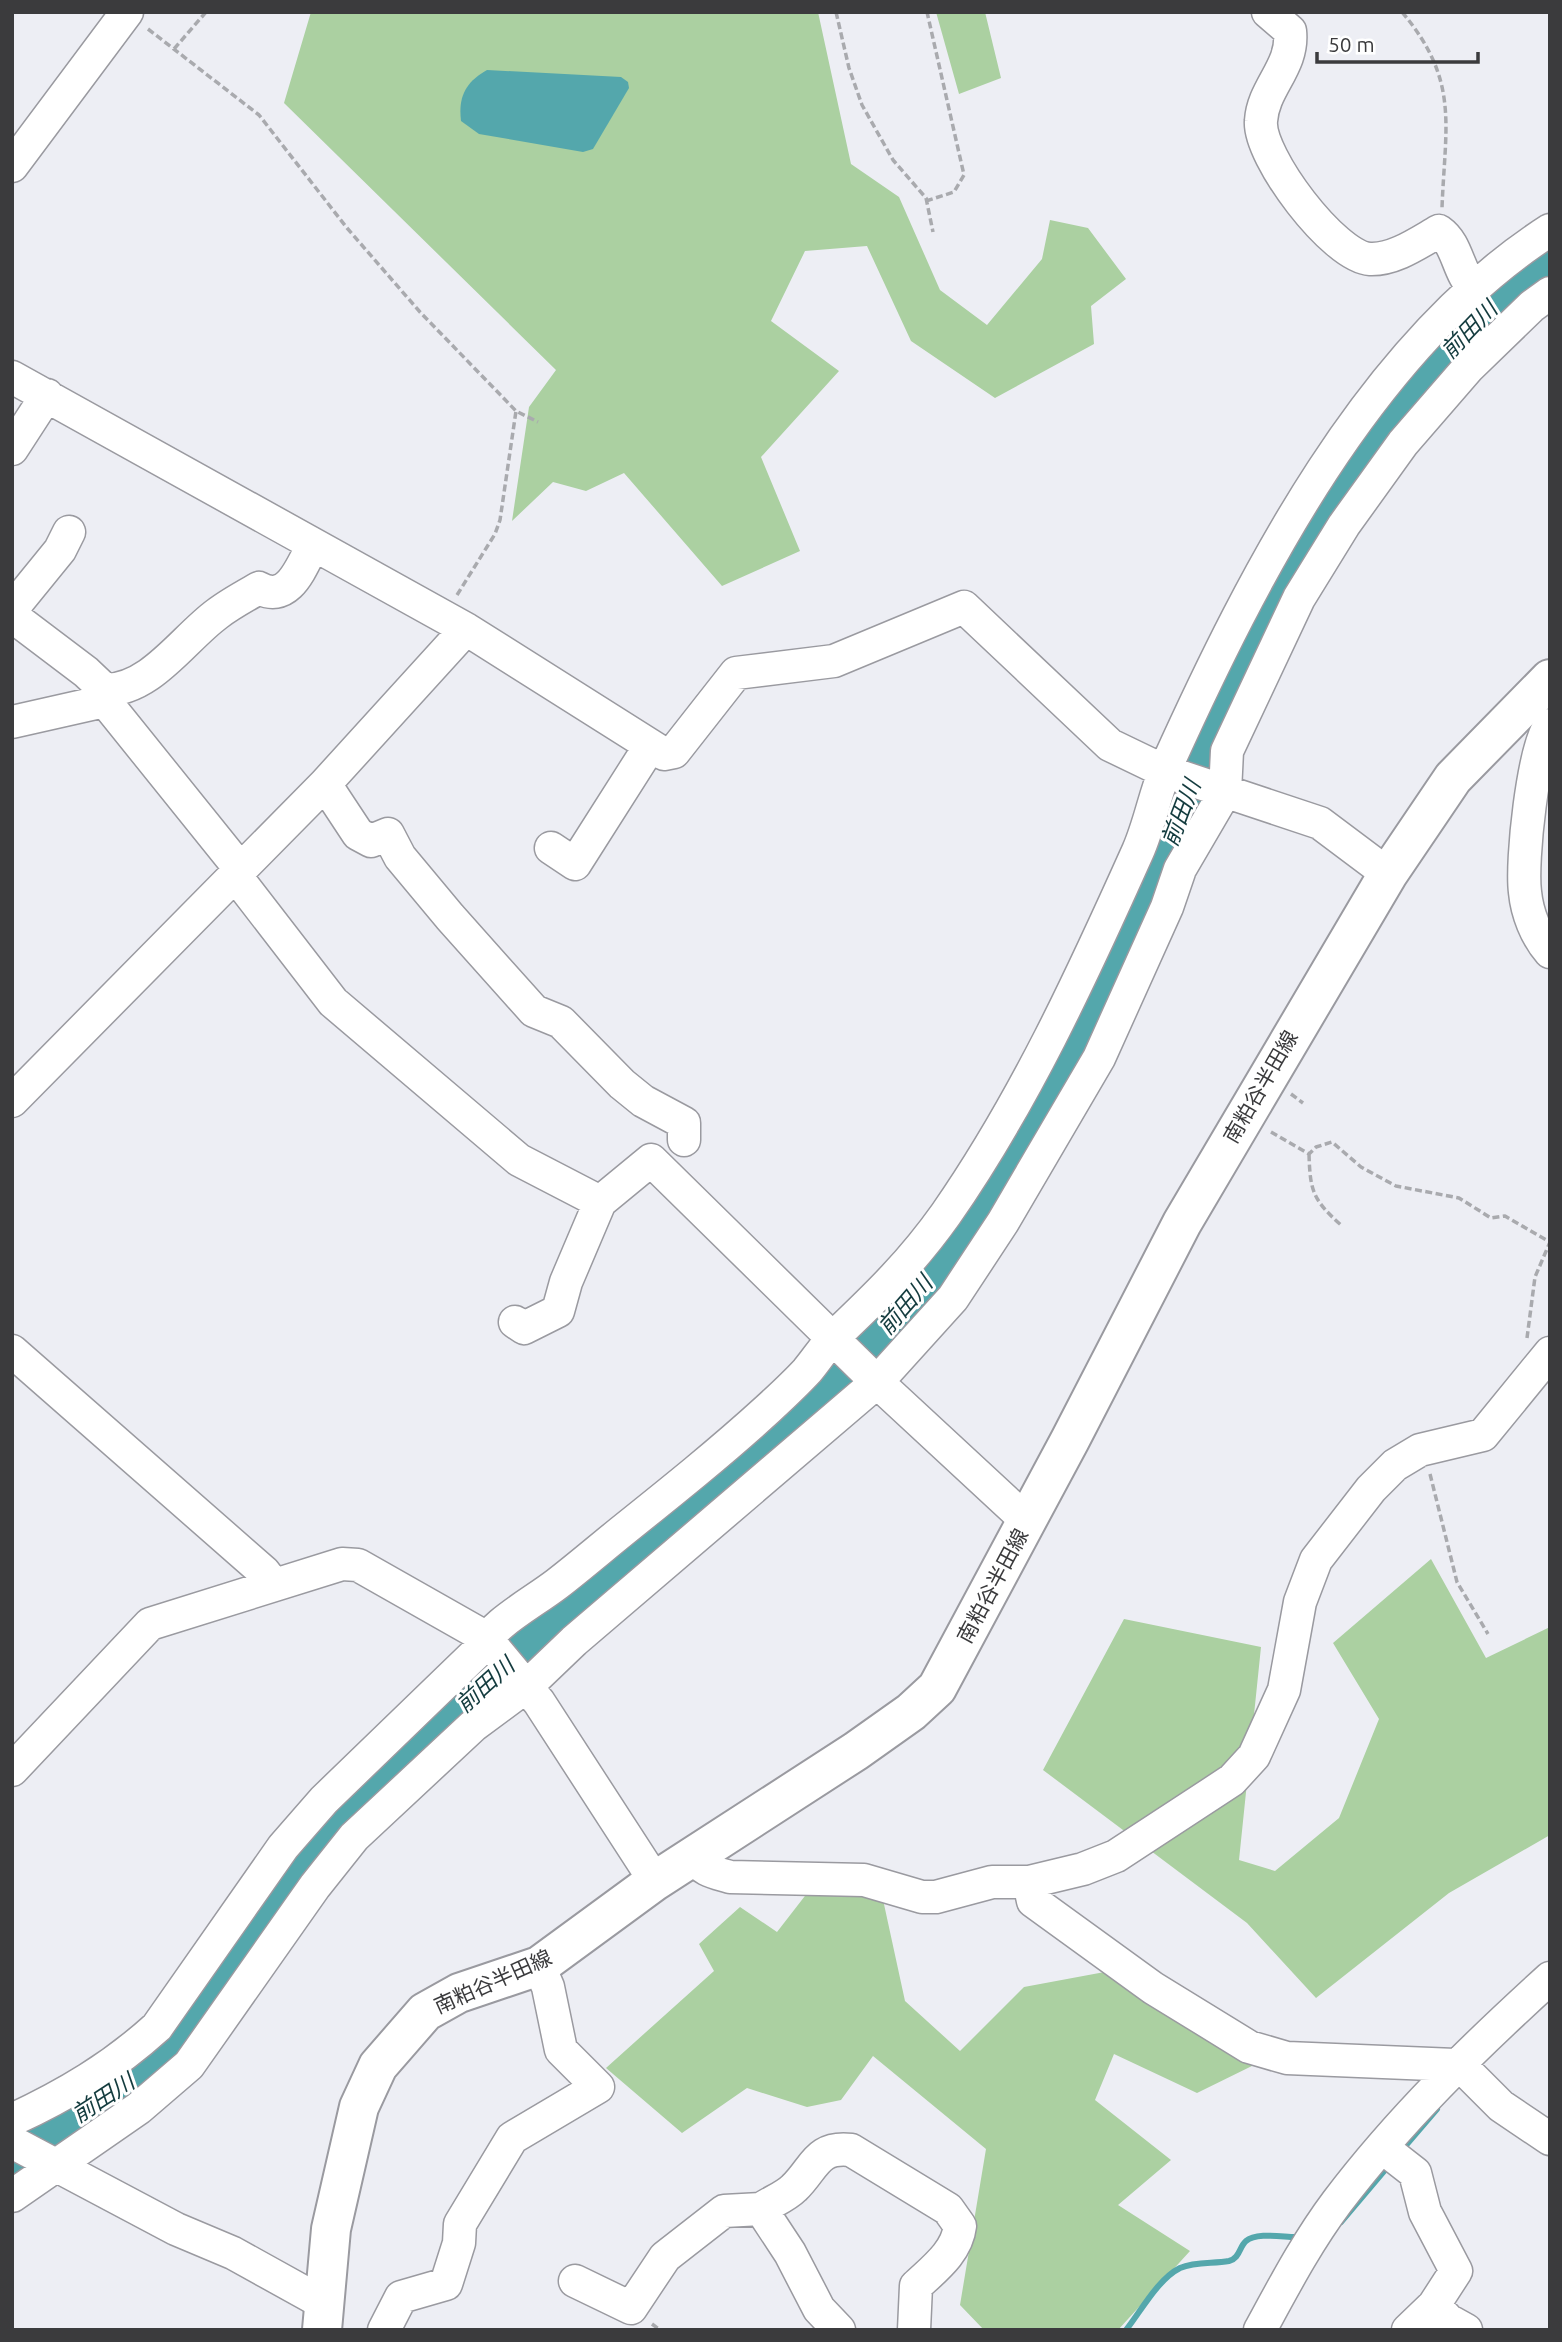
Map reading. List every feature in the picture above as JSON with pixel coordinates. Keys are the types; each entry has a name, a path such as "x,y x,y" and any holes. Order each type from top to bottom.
{"main road":[{"name":"南粕谷半田線","path":"323,2317 331,2229 359,2108 378,2066 425,2012 459,1993 540,1966 655,1881 911,1713 937,1688 1182,1223 1388,874 1453,778 1550,678"}],"street":[{"path":"12,166 127,12"},
{"path":"1268,12 1290,31 1292,46 1287,62 1263,107 1260,122 1263,145 1291,190 1340,244 1353,254 1368,259 1384,258 1439,231 1448,237 1468,283 1475,289"},
{"path":"12,2120 84,2084 157,2027 283,1847 324,1800 489,1641 768,1409 837,1342 900,1275 946,1213 997,1135 1045,1049 1139,848 1154,811 1164,771 1266,564 1325,466 1381,390 1475,289 1550,230"},
{"path":"12,2196 53,2163 139,2108 189,2065 315,1886 354,1837 473,1726 527,1686 574,1641 873,1378 953,1297 1003,1222 1099,1058 1167,908 1180,869 1225,793 1227,751 1300,598 1344,525 1403,443 1468,368 1532,306 1550,293"},
{"path":"12,377 455,623 664,754 674,752 736,673 834,661 964,607 1110,745 1164,771 1320,823 1388,874"},
{"path":"12,449 47,395"},
{"path":"12,609 60,550 69,532"},
{"path":"12,722 105,696 140,678 168,659 216,614 259,588 270,594 279,593 290,585 313,545"},
{"path":"12,616 86,672 333,1002 519,1160 600,1202"},
{"path":"12,1101 325,784 455,623"},
{"path":"1550,725 1528,806 1525,892 1534,927 1550,952"},
{"path":"551,848 575,864 650,746"},
{"path":"325,784 358,834 371,841 388,834 400,857 450,918 484,952 495,969 534,1011 561,1022 622,1084 643,1101 684,1122 693,1137 651,1160 600,1202 566,1282 558,1311 524,1328 515,1322"},
{"path":"651,1160 873,1378 1027,1521"},
{"path":"12,1351 264,1572 274,1585"},
{"path":"695,1857 698,1864 710,1871 730,1877 864,1880 922,1897 952,1895 992,1882 1029,1882 1083,1869 1116,1856 1232,1780 1254,1756 1284,1690 1300,1602 1316,1559 1371,1489 1395,1465 1420,1450 1483,1434 1547,1356"},
{"path":"12,1770 150,1624 342,1564 359,1565 489,1641 527,1686 655,1881"},
{"path":"1029,1882 1033,1900 1072,1930 1153,1988 1249,2047 1287,2058 1455,2065 1466,2071 1501,2106 1550,2139"},
{"path":"383,2330 401,2297 446,2284 459,2243 460,2224 512,2138 598,2087 561,2050 548,1987 540,1966"},
{"path":"1259,2330 1302,2253 1338,2201 1455,2065 1550,1978"},
{"path":"12,2142 176,2229 233,2253 323,2317"},
{"path":"575,2281 631,2308 665,2257 724,2211 761,2209 793,2189 816,2159 835,2148 851,2150 948,2208 960,2226 959,2236 947,2256 916,2286 914,2330"},
{"path":"1383,2148 1415,2173 1425,2212 1456,2271 1434,2305 1408,2330"},
{"path":"761,2209 790,2253 819,2309 839,2330"},
{"path":"1434,2305 1448,2320 1466,2330"}],"path":[{"path":"127,12 259,115 356,239 420,312 516,411 538,422"},
{"path":"174,49 206,12"},
{"path":"836,12 849,68 862,105 893,160 926,201 933,232"},
{"path":"926,201 954,192 964,175 927,12"},
{"path":"1402,12 1435,58 1443,85 1447,119 1439,231"},
{"path":"455,623 500,520 516,411"},
{"path":"1244,1117 1309,1154"},
{"path":"1341,1225 1313,1197 1310,1185 1309,1154 1316,1147 1332,1142 1361,1167 1388,1182 1459,1198 1491,1217 1505,1216 1550,1242 1535,1278 1525,1348 1547,1356"},
{"path":"1420,1450 1433,1482 1438,1516 1457,1582 1488,1634"}],"green space":[{"path":"311,12 818,12 851,164 899,197 940,290 987,325 1042,259 1050,220 1088,228 1126,279 1091,306 1094,344 995,398 911,341 867,246 805,251 771,321 839,371 761,457 800,551 722,586 624,473 586,491 553,482 512,521 529,407 556,370 284,103"},
{"path":"936,12 985,12 1001,78 959,94"},
{"path":"1431,1559 1486,1658 1550,1627 1550,1835 1449,1893 1316,1998 1247,1923 1043,1770 1124,1619 1261,1647 1239,1860 1275,1871 1339,1818 1379,1719 1333,1643"},
{"path":"808,1892 882,1895 905,2001 960,2051 1024,1987 1110,1971 1256,2064 1197,2093 1114,2054 1095,2100 1171,2160 1118,2205 1190,2251 1118,2330 984,2330 960,2305 986,2149 873,2056 841,2100 807,2107 747,2088 682,2133 606,2068 714,1971 699,1944 740,1907 777,1932"}],"water":[{"path":"487,70 621,77 628,82 629,88 593,149 583,152 479,134 461,121 461,104 465,91"}],"waterway":[{"name":"前田川","path":"12,2158 35,2140 117,2093 185,2034 299,1866 339,1819 519,1654 811,1405 881,1334 950,1254 1021,1146 1066,1065 1173,839 1221,707 1265,618 1324,513 1418,383 1506,291 1550,256"},
{"path":"1401,2151 1437,2109"},
{"path":"1341,2222 1390,2164"},
{"path":"1126,2330 1157,2287 1180,2268 1192,2264 1233,2260 1250,2238 1295,2237"}]}
